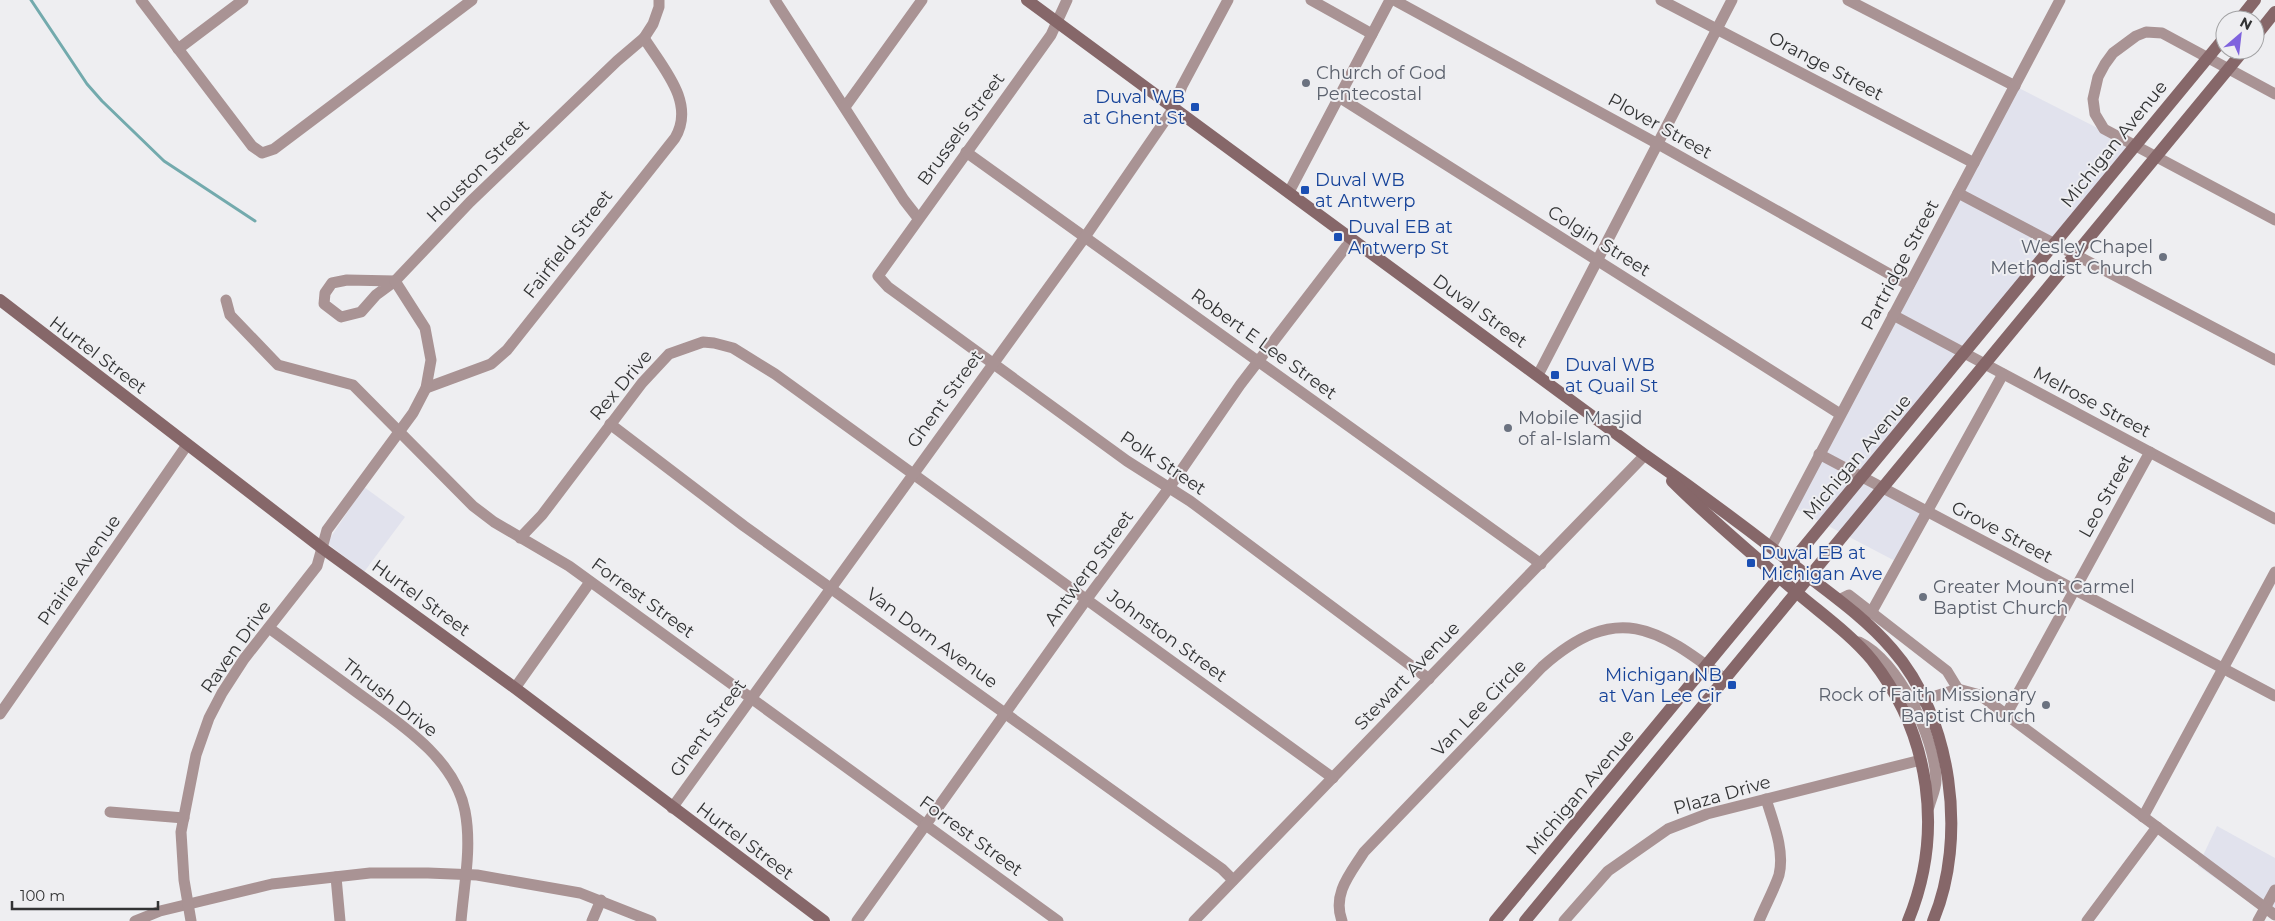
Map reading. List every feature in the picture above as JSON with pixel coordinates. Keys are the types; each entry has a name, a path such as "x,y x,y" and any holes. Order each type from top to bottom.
{"street":[{"path":"141,0 252,146 262,153 274,149 472,0"},
{"path":"178,50 243,0"},
{"name":"Houston Street","path":"395,281 346,280 332,283 325,293 324,304 341,317 350,317 361,312 376,296 395,281 470,202 617,61 644,38 653,24 659,7 659,0"},
{"path":"775,0 904,200 918,218"},
{"path":"845,107 922,0"},
{"name":"Duval Street","path":"1027,0 1771,547 1867,622 1893,650 1941,749 1949,784 1952,846 1946,878 1933,921"},
{"name":"Brussels Street","path":"878,276 1051,35 1067,0"},
{"name":"Ghent Street","path":"672,808 1085,237 1173,109 1182,86 1228,0"},
{"path":"1311,0 1372,34"},
{"path":"1289,192 1390,0"},
{"name":"Plover Street","path":"1394,0 1658,144 1909,285"},
{"name":"Orange Street","path":"1661,0 1974,163"},
{"path":"1538,375 1732,0"},
{"path":"1848,0 2015,86"},
{"name":"Partridge Street","path":"1771,547 2060,0"},
{"path":"2247,10 2255,0"},
{"path":"2265,24 2275,12"},
{"path":"2275,94 2162,33 2146,32 2113,53 2098,78 2093,98 2095,114 2104,129 2275,220"},
{"name":"Fairfield Street","path":"426,388 491,364 507,350 675,138 681,128 683,111 679,93 644,38"},
{"name":"Michigan Avenue","path":"1495,921 1708,666 2215,49"},
{"path":"1525,921 1798,593 1882,488 1986,365 2236,60"},
{"name":"Colgin Street","path":"1339,96 1840,414"},
{"name":"Robert E Lee Street","path":"966,152 1541,564"},
{"path":"1958,193 2275,360"},
{"name":"Antwerp Street","path":"857,921 1259,361 1352,238"},
{"name":"Polk Street","path":"878,276 888,287 994,362 1127,461 1169,488 1429,679"},
{"path":"322,548 327,530 413,413 426,388 431,360 425,328 395,281"},
{"name":"Hurtel Street","path":"0,300 322,548 515,688 824,921"},
{"name":"Forrest Street","path":"226,300 230,315 278,365 353,385 400,430 472,506 494,522 569,566 1058,921"},
{"name":"Melrose Street","path":"1892,315 2275,519"},
{"name":"Rex Drive","path":"520,538 542,515 642,383 669,354 703,342 733,348 748,356 834,417"},
{"path":"1872,613 2002,374"},
{"name":"Johnston Street","path":"834,417 1333,778"},
{"name":"Van Dorn Avenue","path":"610,424 744,526 1222,869 1233,880"},
{"path":"1903,429 1919,445"},
{"name":"Prairie Avenue","path":"0,714 187,445"},
{"name":"Leo Street","path":"2006,715 2150,452"},
{"name":"Grove Street","path":"1819,454 2275,696"},
{"name":"Duval Street","path":"1645,455 1699,508 1851,638 1886,679 1903,710 1921,760 1929,807 1927,855 1921,884 1908,921"},
{"name":"Stewart Avenue","path":"1194,921 1645,455"},
{"name":"Raven Drive","path":"191,921 184,880 181,832 196,755 209,718 231,680 317,566 322,548"},
{"path":"2143,817 2275,572"},
{"path":"515,688 590,582"},
{"path":"1839,600 1849,595 1947,671 1958,689"},
{"name":"Thrush Drive","path":"269,628 401,725 437,758 450,776 460,795 465,812 468,846 462,921"},
{"name":"Van Lee Circle","path":"1342,921 1338,912 1339,898 1344,883 1364,852 1557,654 1599,630 1627,628 1655,633 1708,666 1726,680"},
{"path":"1851,638 1865,644 1889,665 1918,701 1934,765 1936,782 1929,807"},
{"path":"1918,701 1958,689 1980,695 2270,911"},
{"name":"Plaza Drive","path":"1564,921 1608,871 1648,841 1668,829 1707,814 1921,760"},
{"path":"1759,921 1779,874 1780,859 1777,836 1766,799"},
{"path":"110,812 184,818"},
{"path":"2087,921 2157,827"},
{"path":"136,921 188,904 272,884 370,873 465,875 580,893 651,921"},
{"path":"336,877 340,921"},
{"path":"2258,921 2270,911 2275,890"},
{"path":"592,921 601,900"}],"shaded area":[{"path":"2015,86 2135,147 1863,477 1927,512 1899,563 1792,507"},
{"path":"364,487 405,517 364,572 327,543"},
{"path":"2217,826 2275,858 2275,920 2198,866"}],"waterway":[{"path":"31,0 87,84 102,101 164,161 255,221"}],"place":[{"name":"Church of God Pentecostal","path":"1306,83"},
{"name":"Duval WB at Ghent St","path":"1195,107"},
{"name":"Duval WB at Antwerp","path":"1305,190"},
{"name":"Duval EB at Antwerp St","path":"1338,237"},
{"name":"Wesley Chapel Methodist Church","path":"2163,257"},
{"name":"Duval WB at Quail St","path":"1555,375"},
{"name":"Mobile Masjid of al-Islam","path":"1508,428"},
{"name":"Duval EB at Michigan Ave","path":"1751,563"},
{"name":"Greater Mount Carmel Baptist Church","path":"1923,597"},
{"name":"Michigan NB at Van Lee Cir","path":"1732,685"},
{"name":"Rock of Faith Missionary Baptist Church","path":"2046,705"}]}
